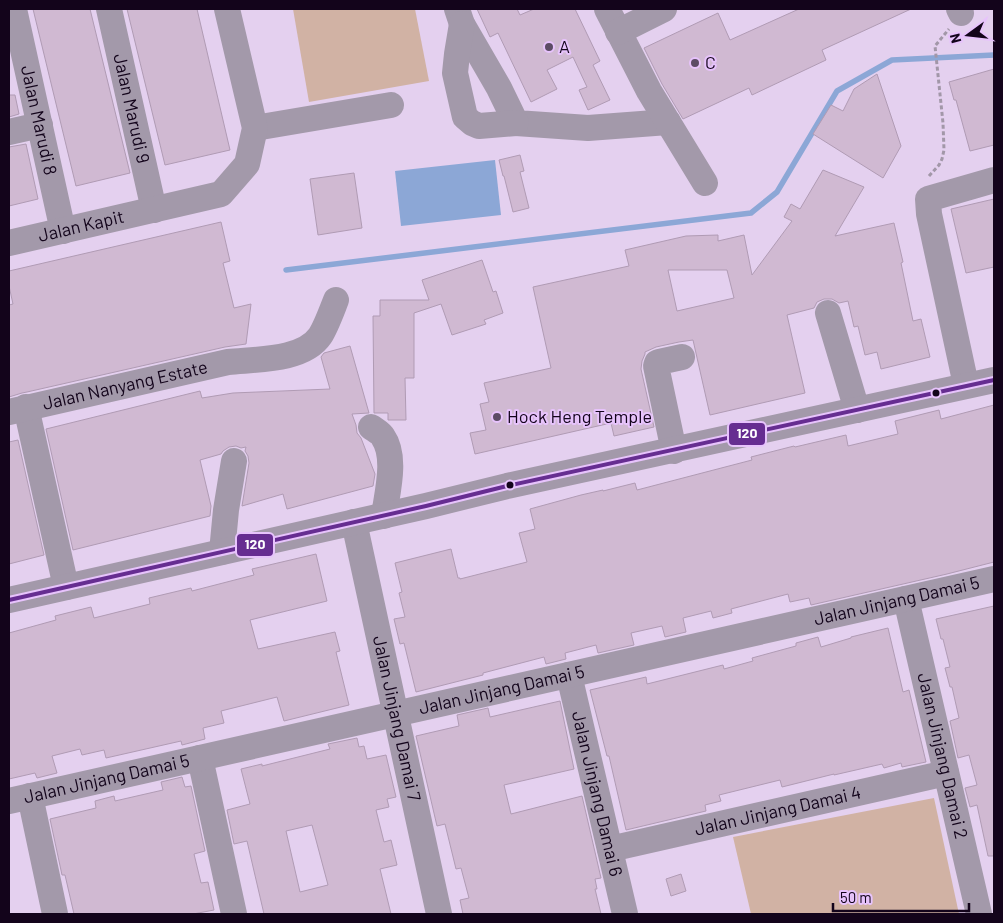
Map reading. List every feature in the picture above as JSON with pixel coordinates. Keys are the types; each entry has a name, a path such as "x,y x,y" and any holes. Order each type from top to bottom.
{"street":[{"name":"Jalan Marudi 8","path":"14,9 14,36 40,125 63,231"},
{"name":"Jalan Marudi 9","path":"108,9 154,210"},
{"path":"226,9 255,128 391,105"},
{"path":"664,9 612,20 650,91 705,183"},
{"path":"460,16 455,73 465,117 472,123 479,126 516,123 588,128 668,122"},
{"path":"460,16 516,123"},
{"path":"9,132 40,125"},
{"name":"Jalan Kapit","path":"9,244 221,194 247,164 255,128"},
{"path":"966,385 929,214 928,199 994,180"},
{"name":"Jalan Nanyang Estate","path":"17,410 228,362 266,360 294,354 309,346 320,336 336,300"},
{"path":"828,313 857,410"},
{"path":"674,451 656,366 659,362 682,356"},
{"path":"9,600 514,485 994,380"},
{"path":"17,410 66,587"},
{"path":"371,427 383,436 389,449 391,462 384,516"},
{"path":"222,552 226,510 234,462"},
{"name":"Jalan Jinjang Damai 7","path":"354,522 439,914"},
{"name":"Jalan Jinjang Damai 5","path":"20,798 994,579"},
{"name":"Jalan Jinjang Damai 2","path":"906,599 979,914"},
{"name":"Jalan Jinjang Damai 6","path":"569,675 625,914"},
{"path":"200,758 234,914"},
{"name":"Jalan Jinjang Damai 4","path":"610,849 946,773"},
{"path":"20,798 55,914"}],"path":[{"path":"928,199 928,179 930,174 939,165 944,150 935,48"}],"shaded area":[{"path":"293,9 415,9 429,81 309,102"},
{"path":"934,798 959,914 751,914 733,837"}],"water":[{"path":"495,160 501,215 401,226 395,171"}],"building":[{"path":"33,9 90,9 130,173 76,186"},
{"path":"127,9 197,9 230,150 165,165"},
{"name":"A","path":"477,9 517,9 520,15 534,9 575,9 600,61 593,65 610,100 588,110 579,90 587,87 573,57 547,70 557,89 531,102 498,33 490,37"},
{"name":"C","path":"799,9 911,9 822,50 826,60 752,95 749,88 683,119 662,84 644,48 718,13 730,40"},
{"path":"994,69 994,145 970,151 949,82"},
{"path":"877,74 901,146 883,178 813,134 831,105 843,111 854,89"},
{"path":"9,95 15,95 19,114 9,117"},
{"path":"26,144 38,199 9,206 9,147"},
{"path":"520,155 524,171 520,172 529,208 513,212 499,160"},
{"path":"823,170 864,187 835,236 894,223 913,321 921,319 930,357 881,369 877,352 865,355 858,326 854,327 848,301 839,303 832,299 824,299 817,302 814,308 787,315 805,393 710,415 693,340 679,342 656,347 645,352 642,361 641,369 654,427 614,436 611,423 475,454 470,433 486,430 480,404 489,402 484,383 551,368 533,287 629,266 625,250 686,236 718,235 718,241 744,235 752,275 792,221 784,217 791,204 800,209","holes":["668,270 727,270 734,298 677,311"]},
{"path":"354,173 362,228 318,235 310,179"},
{"path":"994,199 994,267 966,273 951,209"},
{"path":"221,222 230,261 223,263 234,308 251,304 246,344 225,347 9,397 9,305 13,304 9,286 9,271"},
{"path":"482,260 493,292 496,291 503,313 484,320 486,324 452,335 441,304 414,313 414,378 405,378 406,420 388,420 388,413 374,413 373,316 380,316 380,300 429,300 422,280"},
{"path":"350,346 369,413 352,414 357,433 361,438 375,474 373,486 287,509 283,494 242,506 249,463 248,456 245,451 246,447 229,447 221,454 200,460 211,506 210,516 73,550 46,429 200,391 202,398 233,393 330,389 321,357 324,353"},
{"path":"994,405 994,562 811,605 809,598 790,602 788,594 731,609 732,613 713,618 711,611 683,618 686,632 665,637 662,626 631,633 634,645 598,653 596,645 565,653 566,659 546,664 544,657 416,692 404,643 400,644 394,619 405,617 399,593 402,592 395,563 451,549 458,578 460,579 527,562 519,533 535,529 530,509 635,483 637,490 752,460 751,457 846,435 848,446 898,434 895,421 939,410 941,419"},
{"path":"18,440 44,555 9,564 9,442"},
{"path":"316,554 327,601 250,620 258,649 335,632 340,651 336,652 349,705 284,721 277,697 221,711 224,723 203,728 205,739 182,745 181,741 106,758 104,750 82,755 80,749 52,756 57,773 37,778 35,773 9,779 9,633 56,620 55,616 91,607 94,618 150,604 149,598 191,588 192,591 254,575 252,569"},
{"path":"994,606 994,856 988,856 977,805 970,807 965,788 977,785 969,755 958,758 950,721 959,718 952,687 950,687 945,668 950,667 936,619"},
{"path":"888,628 903,692 909,690 926,762 902,767 901,763 884,768 882,764 782,787 780,780 719,795 721,801 705,805 706,811 626,830 609,756 607,756 590,690 646,677 647,684 723,665 724,669 753,661 752,658 796,646 796,643 818,637 821,647"},
{"path":"560,701 574,769 504,785 511,814 582,796 601,878 595,879 597,889 595,889 601,914 463,914 460,900 469,898 461,868 456,869 445,824 437,826 416,736 459,726 457,715 488,708 490,717"},
{"path":"357,738 359,747 364,746 367,759 386,755 396,797 387,799 389,807 376,810 384,842 391,840 397,865 380,869 391,914 264,914 247,841 234,844 227,810 250,804 241,769 262,764 262,766 330,749 328,744","holes":["312,825 328,885 300,892 286,831"]},
{"path":"182,777 185,787 191,786 205,851 194,854 201,883 208,882 214,910 193,914 74,914 65,875 62,875 50,819 96,808 95,801 114,796 115,801 163,790 161,782"},
{"path":"681,874 686,891 671,896 666,879"}],"waterway":[{"path":"286,270 751,213 777,192 837,91 892,60 994,55"}],"transit line":[{"name":"120","path":"9,600 507,486 994,380"}],"place":[{"name":"A","path":"549,47"},
{"name":"C","path":"695,63"},
{"name":"Hock Heng Temple","path":"497,417"}]}
